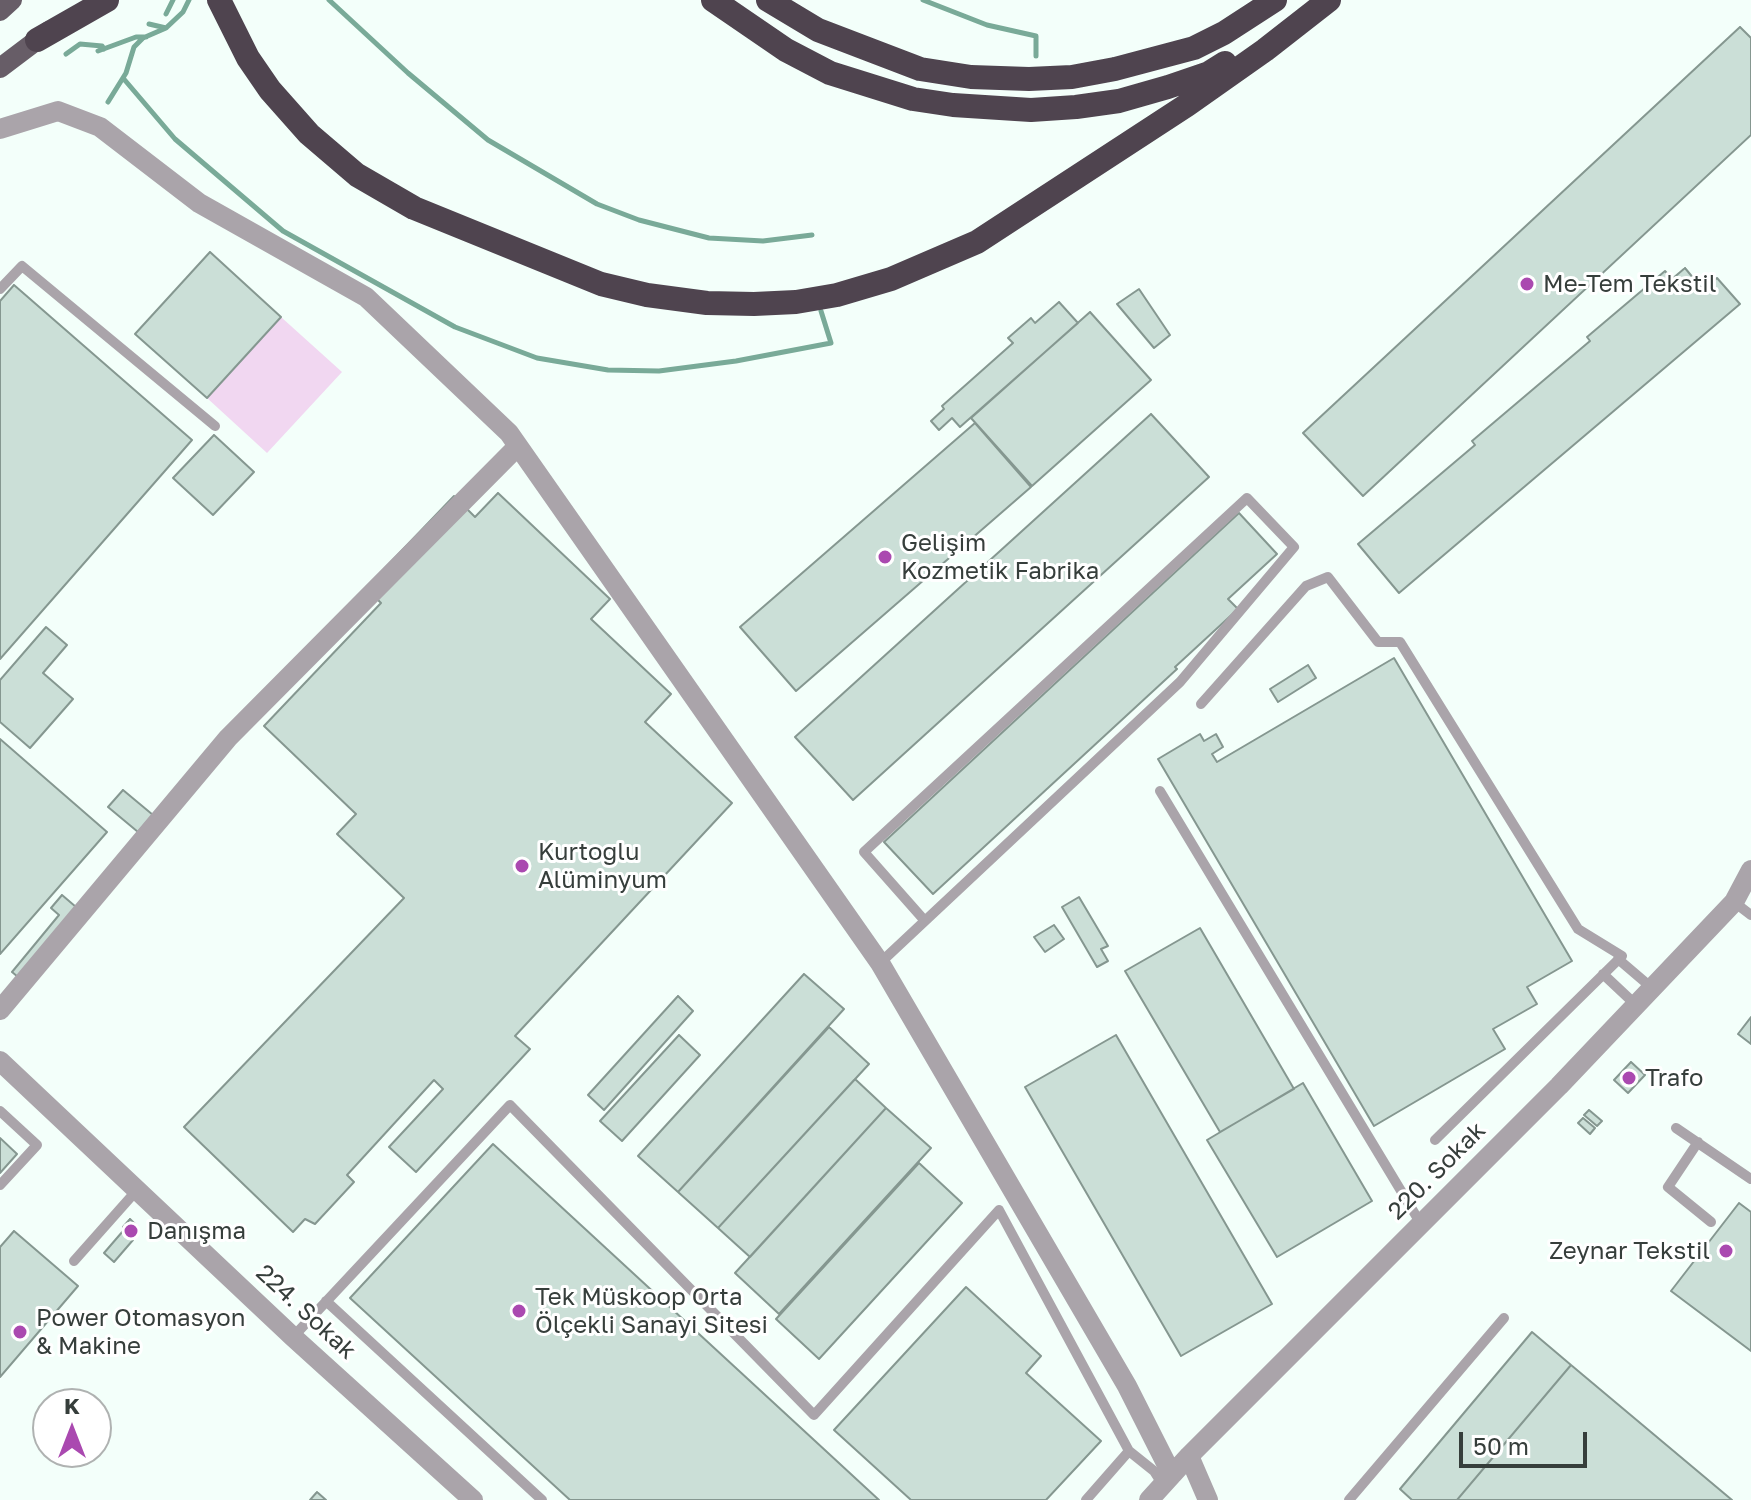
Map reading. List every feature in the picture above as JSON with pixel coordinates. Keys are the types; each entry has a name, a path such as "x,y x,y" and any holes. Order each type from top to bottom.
{"highway":[{"path":"37,40 107,0"},
{"path":"219,0 248,58 270,90 309,134 368,182 414,208 601,284 647,295 707,303 754,304 796,302 837,295 891,279 977,242 1187,105 1265,50 1327,0"},
{"path":"713,0 775,43 830,73 913,99 989,109 1031,110 1119,101 1209,73 1327,0"},
{"path":"768,0 818,30 920,69 971,77 1029,79 1072,77 1115,69 1194,48 1275,0"},
{"path":"791,0 920,69"}],"main road":[{"path":"0,11 12,0"},
{"path":"0,68 91,0"}],"street":[{"path":"0,129 58,111 100,127 199,203 366,297 509,433 880,963 1127,1386 1161,1487"},
{"path":"0,1010 228,738 518,446"},
{"name":"220. Sokak","path":"1161,1487 1636,1005 1734,902 1751,870"},
{"name":"224. Sokak","path":"0,1061 293,1337 473,1500"},
{"path":"1189,1456 1208,1500"}],"lane":[{"path":"0,289 22,266 215,426"},
{"path":"880,963 925,921 1180,682 1294,547 1247,498 864,852 925,921"},
{"path":"1201,704 1306,586 1328,577 1378,642 1400,642 1578,929 1622,956 1435,1140"},
{"path":"1160,791 1421,1224"},
{"path":"1734,902 1751,915"},
{"path":"1618,959 1652,988"},
{"path":"1603,974 1636,1005"},
{"path":"293,1337 510,1105 814,1415 999,1210 1129,1451 1154,1471 1161,1487"},
{"path":"0,1111 37,1145 0,1185"},
{"path":"1676,1128 1751,1179"},
{"path":"1698,1142 1668,1187 1711,1222"},
{"path":"74,1261 137,1190"},
{"path":"326,1301 542,1500"},
{"path":"1349,1500 1504,1318"},
{"path":"1086,1500 1129,1451"}],"shaded area":[{"path":"281,317 342,372 267,453 207,398"}],"building":[{"name":"Me-Tem Tekstil","path":"1740,27 1751,38 1751,135 1363,496 1303,433"},
{"path":"210,252 281,317 207,398 135,334"},
{"path":"1685,268 1703,290 1717,278 1740,304 1399,593 1358,544 1475,445 1472,441 1590,341 1587,337 1665,271 1672,279"},
{"path":"14,285 192,440 0,659 0,301"},
{"path":"1139,289 1170,335 1154,348 1117,304"},
{"path":"1059,302 1078,323 960,427 952,418 939,430 931,421 944,409 942,406 1013,343 1008,338 1031,318 1035,323"},
{"path":"1090,312 1151,380 1032,486 971,418"},
{"path":"1151,414 1209,477 853,800 795,737"},
{"name":"Gelişim Kozmetik Fabrika","path":"975,423 1031,487 796,691 740,627"},
{"path":"214,435 254,472 213,515 173,478"},
{"name":"Kurtoğlu Alüminyum","path":"498,493 610,599 591,619 671,694 645,722 732,803 515,1036 530,1049 416,1172 389,1147 443,1089 434,1080 347,1175 354,1182 315,1224 305,1219 293,1232 184,1127 404,898 337,834 356,814 264,726 381,603 366,588 454,496 475,517"},
{"path":"1239,513 1277,554 1228,599 1238,609 933,894 884,842"},
{"path":"46,627 67,645 43,673 73,699 30,748 0,722 0,680"},
{"path":"1394,658 1572,961 1527,987 1537,1004 1493,1029 1505,1049 1374,1126 1158,759 1200,734 1204,741 1216,734 1223,747 1212,754 1217,762"},
{"path":"1308,665 1316,678 1278,702 1270,689"},
{"path":"0,739 107,832 0,954"},
{"path":"123,790 153,815 138,832 108,807"},
{"path":"62,895 76,907 18,977 12,972 59,915 51,908"},
{"path":"1079,897 1108,946 1101,949 1108,961 1097,967 1062,907"},
{"path":"1054,925 1064,939 1045,952 1034,937"},
{"path":"1200,928 1294,1089 1220,1132 1125,971"},
{"path":"804,974 844,1009 678,1192 638,1156"},
{"path":"678,996 693,1011 604,1110 588,1095"},
{"path":"1751,1017 1751,1044 1738,1034"},
{"path":"829,1027 869,1064 718,1228 678,1192"},
{"path":"679,1035 700,1055 622,1141 600,1121"},
{"path":"1116,1035 1272,1304 1181,1356 1025,1087"},
{"name":"Trafo","path":"1631,1062 1645,1075 1628,1093 1614,1080"},
{"path":"855,1079 886,1108 750,1257 718,1228"},
{"path":"1303,1083 1372,1201 1277,1257 1207,1140"},
{"path":"886,1108 931,1148 779,1314 735,1273"},
{"path":"1589,1110 1602,1121 1597,1126 1584,1115"},
{"path":"1583,1118 1595,1128 1590,1134 1578,1123"},
{"path":"0,1138 17,1154 0,1173"},
{"name":"Tek Müskoop Orta Ölçekli Sanayi Sitesi","path":"493,1144 879,1500 570,1500 350,1298"},
{"path":"919,1163 962,1203 819,1359 776,1319"},
{"name":"Zeynar Tekstil","path":"1739,1203 1751,1212 1751,1351 1671,1291"},
{"name":"Danışma","path":"130,1219 138,1227 131,1234 123,1227"},
{"name":"Power Otomasyon & Makine","path":"14,1231 78,1286 0,1377 0,1247"},
{"path":"123,1231 133,1240 114,1262 104,1253"},
{"path":"966,1287 1041,1356 1026,1373 1101,1441 1046,1500 911,1500 834,1430"},
{"path":"1532,1332 1571,1365 1457,1500 1412,1500 1400,1489"},
{"path":"1571,1365 1732,1500 1457,1500"},
{"path":"317,1492 326,1500 310,1500"}],"waterway":[{"path":"166,14 173,0"},
{"path":"149,24 166,28 183,12 189,0"},
{"path":"329,0 408,73 488,140 597,204 639,220 709,238 763,241 812,235"},
{"path":"923,0 987,25 1036,36 1036,56"},
{"path":"108,102 126,73 134,47 143,38 166,28"},
{"path":"98,51 136,37 146,37"},
{"path":"66,54 80,44 102,46 104,49"},
{"path":"123,78 175,139 283,231 455,327 537,358 608,370 659,371 736,361 831,343 821,311"}],"place":[{"name":"Me-Tem Tekstil","path":"1527,284"},
{"name":"Gelişim Kozmetik Fabrika","path":"885,557"},
{"name":"Kurtoğlu Alüminyum","path":"522,866"},
{"name":"Trafo","path":"1629,1078"},
{"name":"Danışma","path":"131,1231"},
{"name":"Zeynar Tekstil","path":"1726,1251"},
{"name":"Tek Müskoop Orta Ölçekli Sanayi Sitesi","path":"519,1311"},
{"name":"Power Otomasyon & Makine","path":"20,1332"}]}
